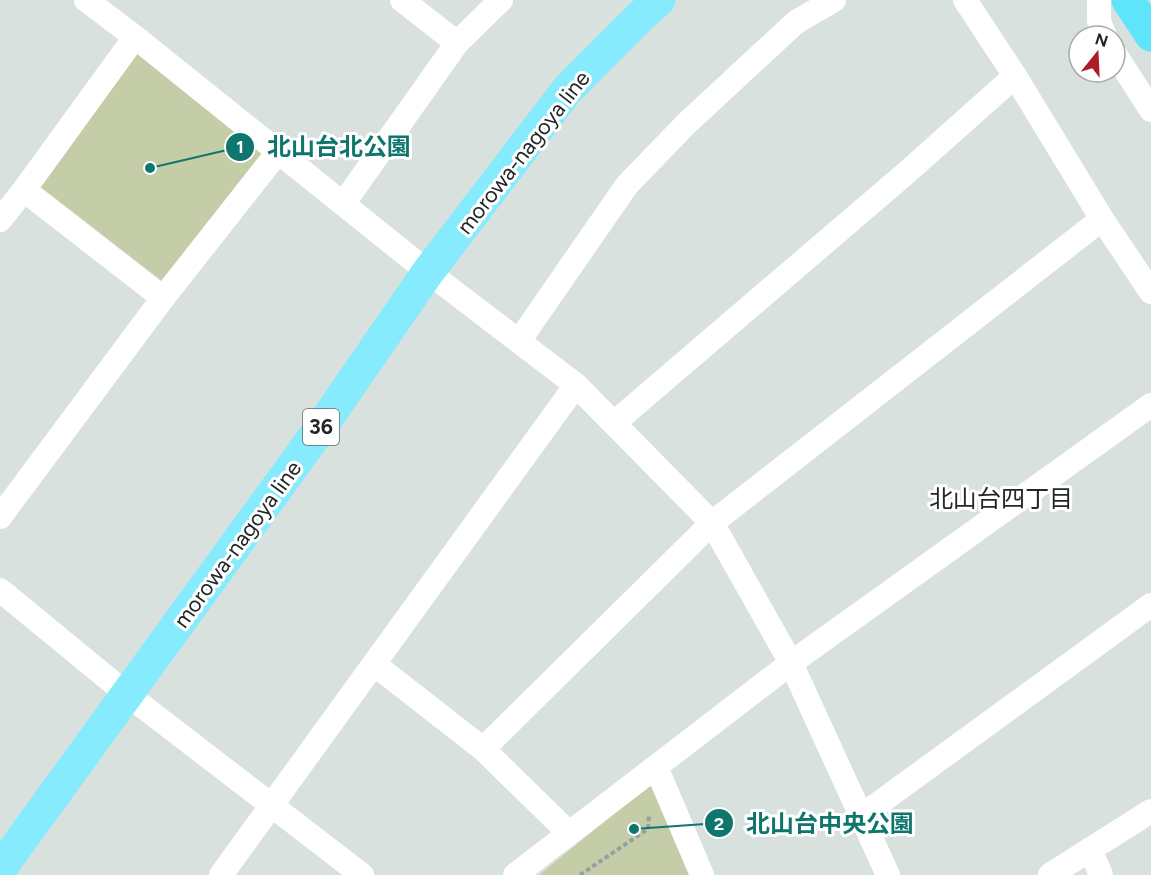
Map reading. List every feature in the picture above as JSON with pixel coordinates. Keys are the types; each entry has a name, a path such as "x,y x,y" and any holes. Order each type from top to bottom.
{"highway":[{"path":"1128,0 1151,35"}],"main road":[{"name":"morowa-nagoya line","path":"0,869 319,430 428,272 568,89 659,0"}],"street":[{"path":"86,0 428,272 576,385 712,523 791,663 888,875"},
{"path":"402,0 457,43"},
{"path":"343,204 457,43 501,0"},
{"path":"519,341 627,186 686,124 796,22 834,0"},
{"path":"965,0 1015,76 1102,219 1151,292"},
{"path":"1099,0 1101,24"},
{"path":"0,220 135,37"},
{"path":"1127,73 1151,110"},
{"path":"614,423 905,174 1015,76"},
{"path":"0,517 163,298 279,152"},
{"path":"24,190 163,298"},
{"path":"483,749 712,523 1102,219"},
{"path":"221,875 576,385"},
{"path":"515,875 791,663 1151,405"},
{"path":"0,590 128,695 362,875"},
{"path":"860,817 1151,605"},
{"path":"374,663 483,749 569,833"},
{"path":"656,767 702,875"},
{"path":"1050,875 1151,811"},
{"path":"1090,849 1101,875"}],"path":[{"path":"580,875 648,829 649,816"}],"green space":[{"path":"135,51 264,152 166,284 37,184"},
{"path":"652,783 693,875 539,875"}],"place":[{"name":"北山台北公園","path":"150,168"},
{"name":"北山台中央公園","path":"634,829"}],"district":[{"name":"北山台四丁目","path":"1001,499"}]}
